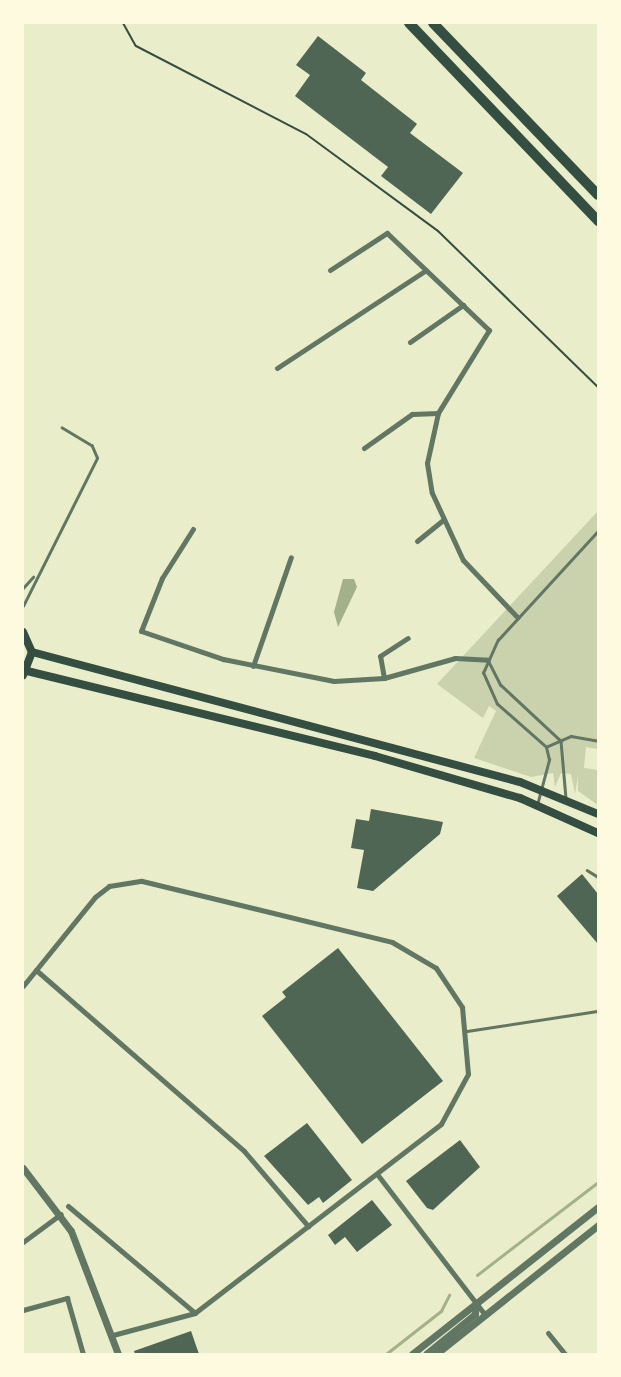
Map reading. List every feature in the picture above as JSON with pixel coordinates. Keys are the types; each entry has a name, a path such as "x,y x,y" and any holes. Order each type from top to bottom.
{"highway":[{"path":"409,23 598,221"},
{"path":"433,23 598,195"}],"main road":[{"path":"23,632 32,652 25,673 268,726 537,805 598,833"},
{"path":"32,652 541,790 598,814"}],"street":[{"path":"330,270 387,233 489,330 438,413 427,463 443,520 474,574 517,617"},
{"path":"277,368 426,270"},
{"path":"410,342 463,305"},
{"path":"364,448 412,414 438,413"},
{"path":"417,541 443,520"},
{"path":"193,529 162,578 141,631 253,666 334,681 384,678 432,661 488,660"},
{"path":"253,666 290,557"},
{"path":"384,678 380,656 408,638"},
{"path":"23,986 102,891 125,880 142,881 393,942 436,968 453,988 467,1031 468,1074 450,1113 377,1174 195,1314 113,1335"},
{"path":"36,970 244,1152 308,1226"},
{"path":"23,1168 61,1214 113,1335 118,1354"},
{"path":"377,1174 485,1315"},
{"path":"68,1206 195,1314"},
{"path":"412,1354 598,1207"},
{"path":"23,1242 61,1214"},
{"path":"436,1354 598,1225"},
{"path":"23,1310 67,1298 83,1354"},
{"path":"426,1354 475,1314 476,1303"},
{"path":"548,1333 565,1354"}],"lane":[{"path":"23,606 33,577 97,458 92,446 62,428"},
{"path":"546,747 488,692 488,660 517,617 598,531"},
{"path":"23,588 33,577"},
{"path":"488,660 501,685 561,741 567,755 566,799 562,816"},
{"path":"546,747 571,736 598,741"},
{"path":"537,805 546,747"},
{"path":"587,870 598,877"},
{"path":"467,1031 598,1011"}],"path":[{"path":"123,23 136,46 306,134 438,231 598,387"}],"shaded area":[{"path":"598,511 598,749 586,747 584,768 598,770 598,805 578,791 578,776 575,794 571,774 561,773 555,787 553,773 531,777 474,758 496,711 489,706 483,718 437,684"},
{"path":"343,579 354,579 357,587 338,627 334,612"}],"building":[{"path":"318,36 366,73 361,80 417,124 410,133 463,173 431,214 381,176 388,167 295,96 310,75 296,65"},
{"path":"371,809 443,822 440,834 373,891 357,888 364,850 351,848 356,819 369,821"},
{"path":"582,874 598,894 598,944 557,896"},
{"path":"338,948 443,1081 362,1144 262,1016 286,997 282,992"},
{"path":"307,1123 352,1180 323,1203 319,1197 308,1205 264,1156"},
{"path":"460,1140 480,1167 433,1210 427,1208 406,1181"},
{"path":"372,1200 392,1225 357,1252 345,1237 335,1245 328,1235"},
{"path":"191,1331 199,1354 135,1354 134,1351"}],"waterway":[{"path":"477,1275 598,1182"},
{"path":"386,1354 441,1311 449,1295"}]}
